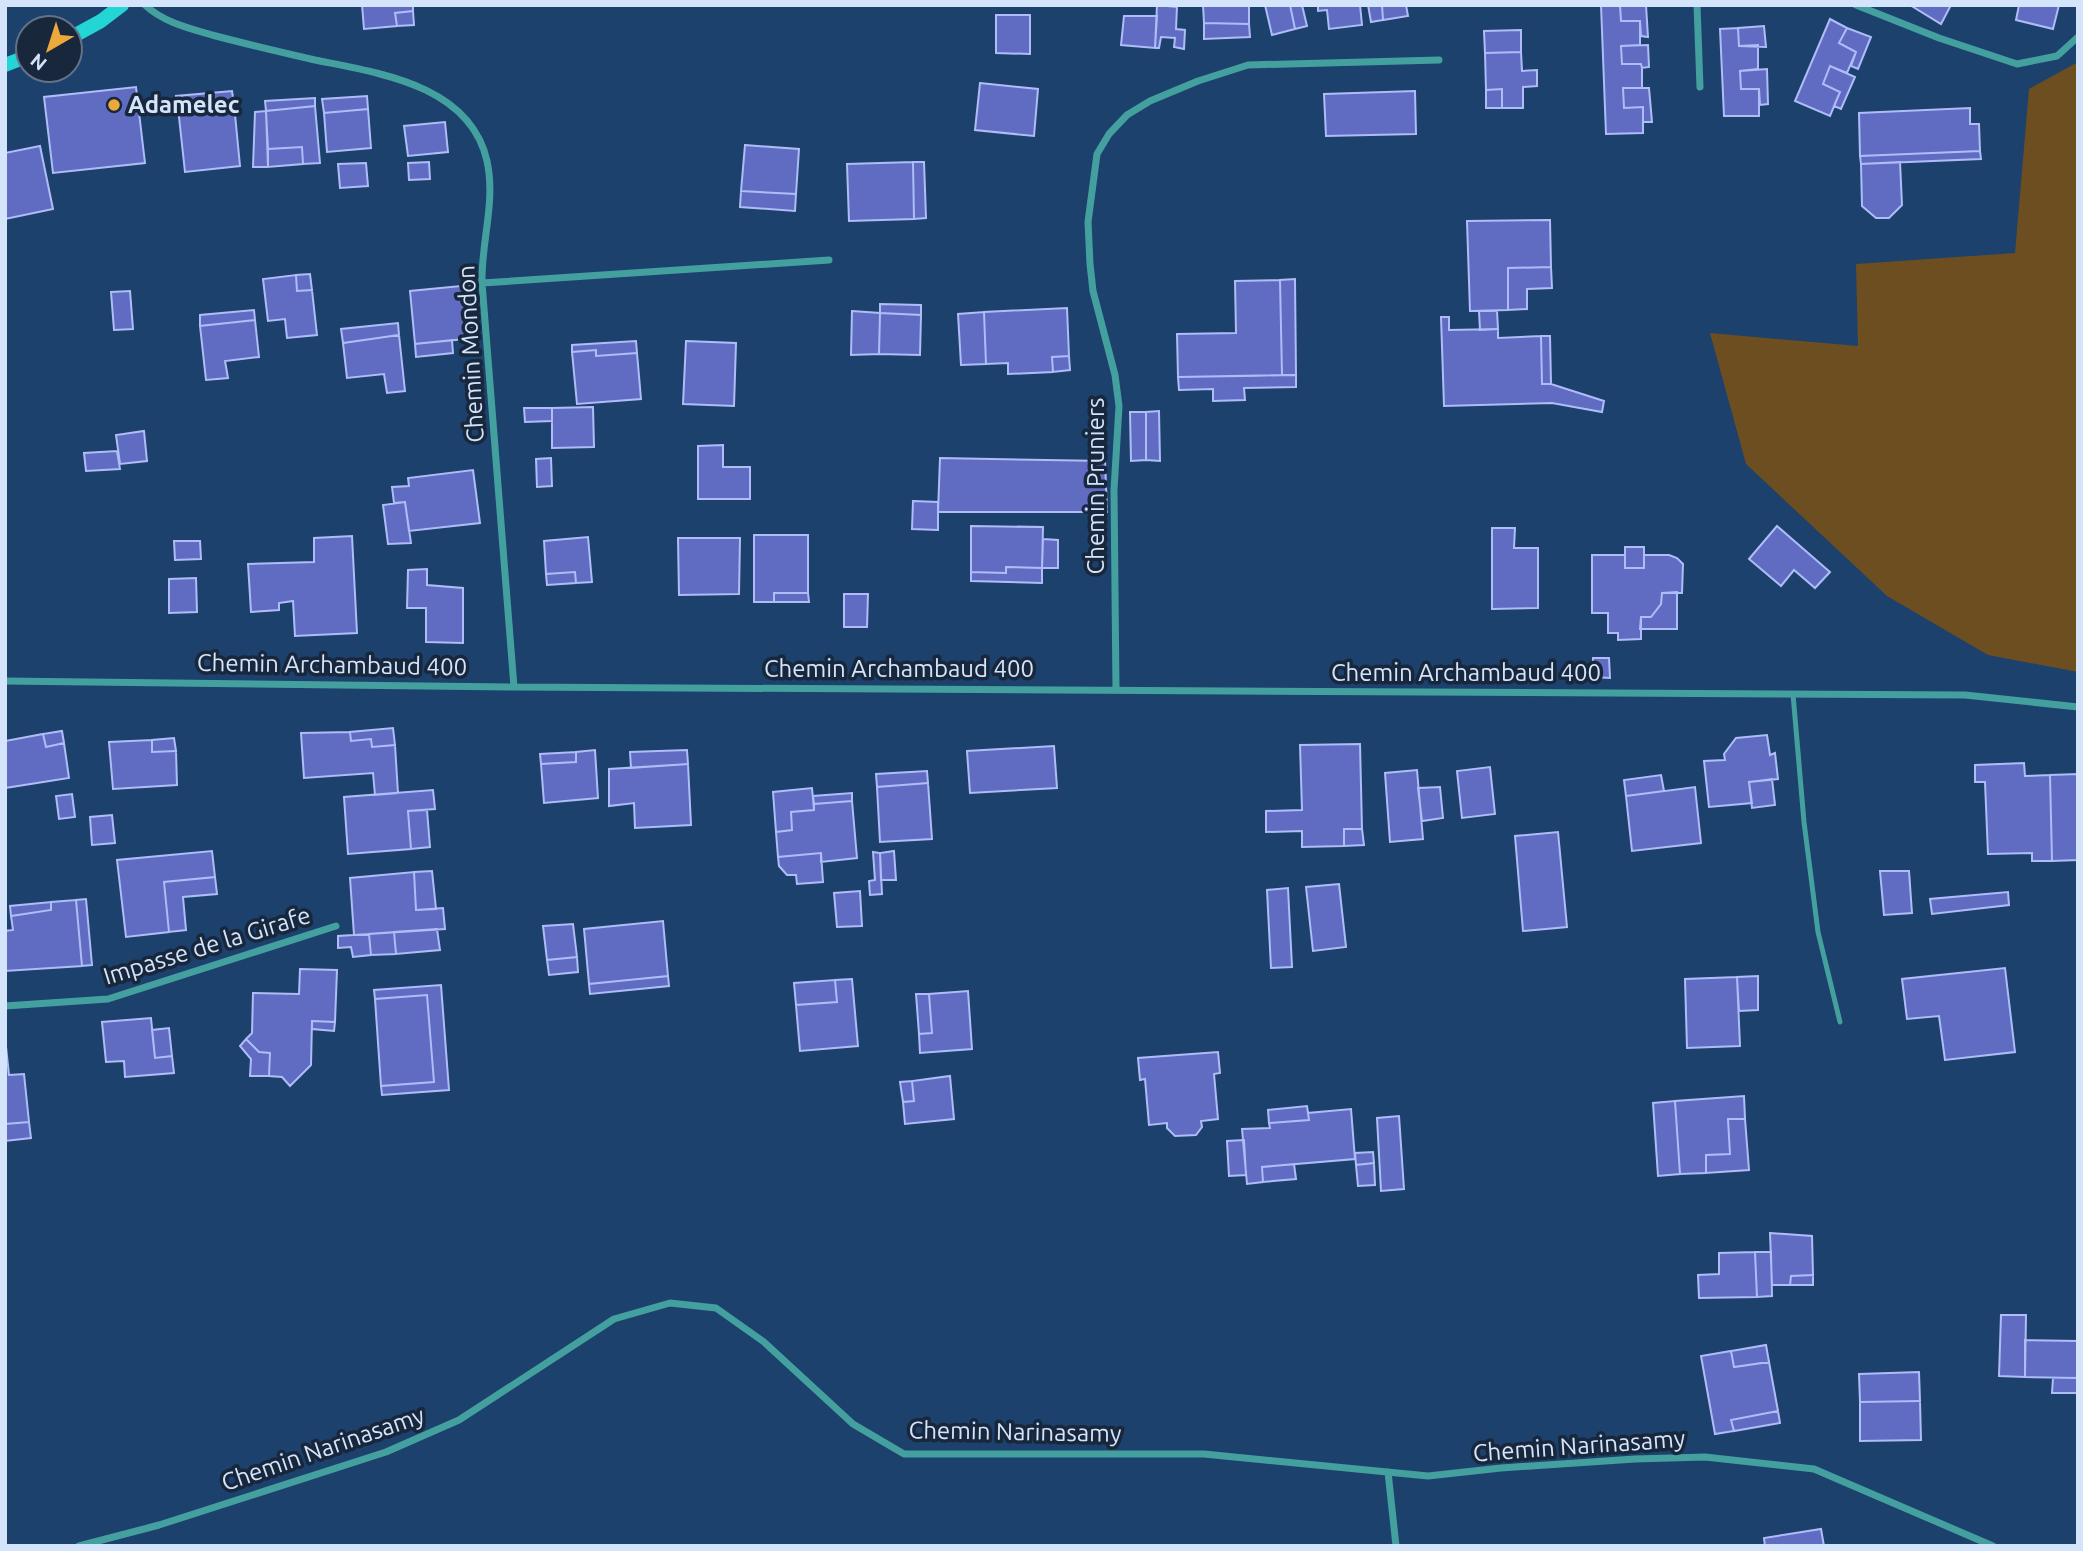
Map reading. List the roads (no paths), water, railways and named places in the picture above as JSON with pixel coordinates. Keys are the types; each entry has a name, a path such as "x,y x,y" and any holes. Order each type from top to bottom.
{"main road":[{"path":"84,30 122,5"}],"street":[{"name":"Chemin Mondon","path":"145,5 158,18 201,32 390,76 440,98 462,114 478,134 487,159 490,180 489,227 482,282 514,687"},
{"path":"1697,5 1700,88"},
{"path":"1856,5 1939,38 2017,64 2057,56 2078,37"},
{"name":"Chemin Pruniers","path":"1116,690 1114,490 1119,406 1115,375 1095,301 1090,264 1088,222 1097,154 1109,134 1127,115 1150,101 1198,81 1248,65 1439,60"},
{"path":"482,282 829,260"},
{"name":"Chemin Archambaud 400","path":"5,681 514,687 1965,695 2078,707"},
{"name":"Impasse de la Girafe","path":"5,1006 108,999 336,926"},
{"name":"Chemin Narinasamy","path":"79,1546 159,1525 386,1452 459,1420 614,1319 670,1303 716,1308 764,1342 853,1424 904,1454 1203,1454 1428,1476 1581,1462 1704,1457 1814,1469 1993,1546"},
{"path":"1388,1472 1396,1546"}],"lane":[{"path":"1793,694 1804,822 1818,932 1840,1022"}],"place":[{"name":"Adamelec","path":"114,105"}]}
